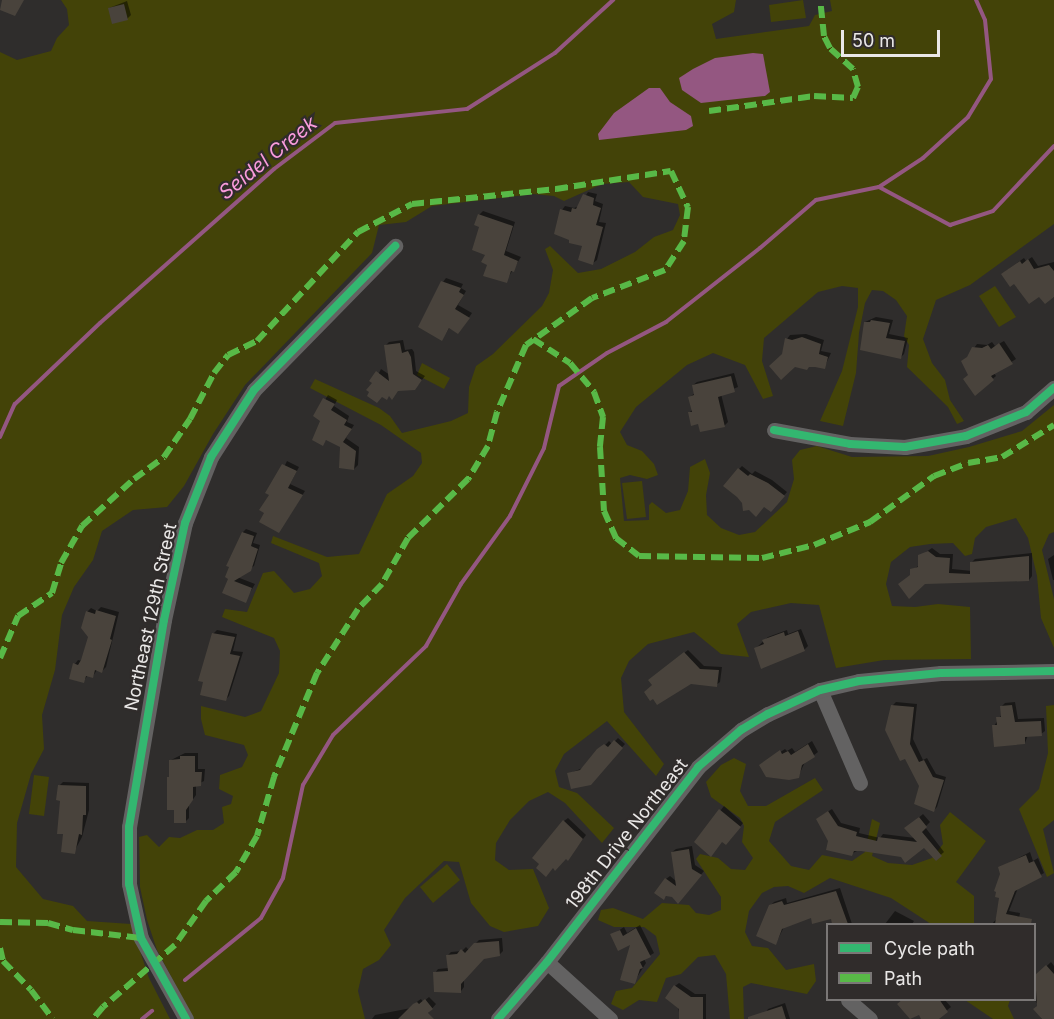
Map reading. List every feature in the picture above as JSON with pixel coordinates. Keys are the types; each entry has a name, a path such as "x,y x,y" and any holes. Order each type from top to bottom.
{"street":[{"name":"Northeast 129th Street","path":"186,1019 141,938 129,884 129,838 142,737 169,590 185,523 211,457 254,390 395,246"},
{"path":"774,430 850,444 905,447 966,436 1026,412 1054,388"},
{"name":"198th Drive Northeast","path":"498,1019 547,962 698,767 741,730 768,714 820,690 893,676 1054,670"},
{"path":"820,690 861,783"},
{"path":"547,962 610,1019"},
{"path":"850,1001 870,1019"}],"shaded area":[{"path":"61,0 736,0 734,12 712,24 716,39 809,26 815,15 832,11 830,0 1054,0 1054,224 970,285 936,300 923,339 932,363 945,380 950,400 964,421 957,424 948,407 907,367 909,345 904,336 907,316 896,300 883,291 872,290 865,303 859,333 856,373 843,426 820,421 842,371 858,307 858,288 842,286 818,292 764,338 762,361 773,396 763,399 745,365 713,353 687,365 636,407 620,432 627,445 642,451 654,464 658,475 647,479 630,475 620,478 624,521 649,520 649,505 652,502 666,513 680,510 688,491 690,467 705,459 710,473 706,495 707,515 721,528 739,535 755,532 787,502 794,479 792,460 800,450 817,446 852,457 928,456 969,447 1022,431 1054,405 1054,532 1049,534 1042,550 1054,599 1054,648 1041,618 1037,576 1028,538 1016,518 986,527 975,538 972,554 965,556 953,543 930,544 910,547 891,562 886,584 892,606 915,607 938,604 970,607 971,659 884,660 836,668 819,605 791,603 751,612 737,624 749,657 721,654 694,632 648,644 629,661 621,678 624,712 664,764 656,776 607,721 564,754 555,771 559,787 577,793 614,828 602,843 565,803 548,792 529,801 510,820 496,843 495,860 509,870 533,869 549,908 538,926 504,932 490,926 471,903 459,862 444,861 405,898 384,930 391,945 379,960 363,969 358,991 365,1019 194,1019 157,950 147,920 140,887 139,837 147,835 159,847 169,837 180,838 197,830 213,830 224,823 222,807 231,804 233,796 219,789 220,775 242,767 248,755 244,745 205,735 201,706 245,717 261,711 279,673 280,651 274,638 222,617 225,609 247,612 263,573 274,571 294,593 310,589 322,576 319,563 271,543 273,536 327,557 359,554 387,494 413,476 422,463 421,453 381,425 310,388 315,379 379,408 390,416 402,433 451,421 468,413 469,387 476,366 493,354 542,306 549,293 553,270 545,249 550,246 578,273 601,269 635,252 654,237 673,230 680,215 678,204 643,197 629,182 602,184 564,201 554,196 533,194 432,206 406,222 379,225 372,253 245,385 213,434 184,486 167,507 133,510 102,531 93,560 74,587 62,615 55,670 42,715 44,749 31,774 17,823 16,867 43,899 73,906 87,921 131,924 149,978 170,1019 0,1019 0,52 17,60 51,51 57,38 69,25 67,9"},
{"path":"803,0 806,18 771,22 769,5"},
{"path":"753,53 763,54 770,92 765,96 701,103 682,90 679,78 693,69 715,58"},
{"path":"649,88 660,88 670,102 691,116 693,126 686,130 599,140 598,134 614,113"},
{"path":"995,286 1016,317 999,327 979,296"},
{"path":"422,363 450,378 444,389 417,375"},
{"path":"642,481 646,517 627,519 622,483"},
{"path":"1054,705 1054,820 1043,829 1054,873 1047,877 1019,809 1039,789 1048,753 1046,706"},
{"path":"734,758 746,764 740,791 748,806 766,806 815,778 823,790 775,822 769,841 791,866 809,870 822,855 852,861 865,852 872,819 880,823 872,856 888,863 912,865 932,858 943,844 940,825 950,812 986,841 956,882 974,896 974,923 929,923 891,898 830,878 804,893 788,886 774,887 762,893 749,911 745,932 752,946 768,948 786,970 814,964 816,981 807,994 751,983 743,987 744,1019 730,1019 726,974 715,955 698,957 681,974 666,978 657,1002 639,1000 623,1010 611,1004 616,991 632,988 660,954 656,936 644,927 614,927 598,920 601,910 613,908 643,919 662,903 689,905 696,913 709,915 721,910 721,897 696,859 700,854 718,858 731,869 745,870 753,858 742,842 744,826 740,818 711,797 706,782 721,765"},
{"path":"34,775 49,777 44,816 29,814"},
{"path":"447,864 460,880 433,903 420,887"},
{"path":"966,1001 1010,1001 1008,1006 1014,1019 993,1019"}],"building":[{"path":"2,0 24,0 15,16 0,10"},
{"path":"124,4 128,20 112,24 108,8"},
{"path":"583,194 594,198 593,205 601,208 596,225 603,227 593,265 578,260 582,246 569,243 569,240 554,234 560,209 571,212 572,208 576,209"},
{"path":"478,214 513,226 504,255 518,261 507,283 483,276 487,265 481,262 485,255 472,250 479,227 474,225"},
{"path":"1028,259 1034,269 1049,265 1054,271 1054,297 1045,304 1039,297 1029,304 1014,284 1010,287 1001,274 1020,261 1022,264"},
{"path":"441,281 461,288 459,292 464,295 455,309 470,318 458,334 449,328 442,341 418,327"},
{"path":"871,320 890,323 886,338 905,341 901,359 860,350 864,322"},
{"path":"802,337 821,344 819,354 828,357 825,369 809,367 807,370 795,367 781,380 769,366 782,354 785,338 792,340"},
{"path":"400,343 402,353 408,351 411,357 413,374 422,380 415,390 398,391 392,400 389,396 387,400 382,397 377,403 367,396 369,392 366,390 372,383 369,381 376,371 389,381 384,345"},
{"path":"999,343 1013,364 991,376 994,380 975,396 963,379 968,375 961,361 967,357 972,347 982,348 988,345 991,349"},
{"path":"731,376 735,392 718,397 725,427 700,432 698,424 691,426 688,412 692,412 688,397 694,395 692,385"},
{"path":"323,398 335,404 331,410 347,420 344,425 352,429 343,442 356,451 354,470 339,468 340,447 326,440 323,446 312,440 320,421 313,416"},
{"path":"282,464 297,471 288,488 303,495 279,533 259,522 264,513 259,510 269,495 265,493"},
{"path":"738,468 748,476 750,474 768,483 785,496 771,512 764,507 756,517 749,510 743,511 742,503 723,486"},
{"path":"242,532 254,536 251,546 258,549 251,571 234,581 252,588 246,603 222,593 228,579 225,577 229,567 226,566"},
{"path":"928,551 936,557 950,558 949,573 970,574 970,562 1029,556 1029,581 925,584 909,599 898,584 910,575 910,569 918,567 918,555"},
{"path":"96,610 116,616 110,639 112,640 102,673 95,670 93,678 86,676 84,683 69,679 73,663 78,665 81,660 88,637 81,628 86,611 95,614"},
{"path":"798,631 805,651 761,669 754,648 764,644 762,640 784,632 785,636"},
{"path":"212,633 235,637 230,654 240,656 226,701 200,695 203,682 198,681"},
{"path":"684,652 700,669 719,670 717,687 691,684 657,705 653,699 650,701 644,692 652,685 648,680"},
{"path":"891,705 914,707 910,744 919,762 924,760 933,777 944,780 934,812 914,804 919,786 905,759 900,761 885,730"},
{"path":"1012,705 1015,722 1041,721 1042,736 1025,737 1025,744 994,747 992,725 997,725 996,717 1001,717 1000,706"},
{"path":"614,740 623,748 591,785 571,789 567,773 580,770 597,749 604,744 608,747"},
{"path":"808,744 815,757 802,765 799,778 789,780 766,777 759,765 780,750 782,754 788,751 791,755"},
{"path":"180,756 195,756 195,772 202,772 201,786 193,787 193,800 186,810 186,823 174,823 174,810 167,810 167,777 169,777 169,760 180,759"},
{"path":"58,785 86,786 86,815 83,815 82,835 79,834 75,854 61,852 63,834 57,834 60,801 56,800"},
{"path":"719,809 741,827 726,845 722,842 711,857 694,842"},
{"path":"828,811 838,826 857,832 856,836 877,841 878,837 917,842 904,828 919,817 927,827 922,832 942,856 936,861 924,848 905,863 901,857 861,851 854,851 852,856 826,850 828,841 816,819"},
{"path":"563,820 583,839 568,861 566,859 555,871 553,868 546,877 536,868 539,864 532,858"},
{"path":"689,849 692,869 702,875 678,904 672,897 666,896 664,900 654,893 665,878 676,886 671,852"},
{"path":"1026,855 1029,863 1034,861 1042,877 1015,891 1006,914 1032,919 1031,923 995,923 999,898 995,897 996,892 994,891 1000,874 998,867"},
{"path":"836,891 848,923 832,923 831,919 812,924 811,918 782,929 776,945 756,936 769,905 782,901 784,905"},
{"path":"636,928 651,957 640,962 643,968 640,969 635,984 620,980 630,945 618,951 610,934 620,930 623,936"},
{"path":"499,941 500,956 484,959 461,984 461,993 434,992 433,972 448,971 446,955 457,954 461,949 465,953 474,943"},
{"path":"1046,965 1054,974 1054,1019 1042,1019 1033,1009 1037,1006 1036,974"},
{"path":"674,985 691,997 703,997 703,1019 679,1019 679,1009 665,998"},
{"path":"425,999 433,1009 428,1013 434,1019 398,1019 413,1004 417,1002 419,1004"},
{"path":"901,1001 940,1001 948,1012 939,1019 921,1019 919,1015 910,1019 897,1004"},
{"path":"782,1006 786,1019 748,1019 748,1017"}],"waterway":[{"name":"Seidel Creek","path":"0,437 15,404 100,323 274,169 335,123 467,109 555,53 613,0"},
{"path":"879,187 923,158 968,117 991,79 985,20 976,0"},
{"path":"185,980 261,918 283,878 303,785 333,735 426,646 461,584 510,516 544,448 559,386 607,353 666,322 760,248 816,200 879,187 950,225 993,211 1054,146"},
{"path":"142,1019 152,1011"}],"marked path":[{"path":"709,111 814,96 853,98 858,87 853,69 830,48 824,36 820,0"},
{"path":"0,658 18,616 52,593 61,563 82,526 134,479 164,457 190,419 214,373 228,355 257,341 358,232 412,204 556,189 671,171 688,207 684,241 665,270 592,298 526,345 497,412 488,446 468,479 408,538 382,584 358,609 317,673 274,777 257,836 236,872 206,901 175,945 103,1007 93,1019"},
{"path":"533,339 570,363 594,392 603,417 600,447 604,511 616,538 639,556 762,558 814,545 870,522 934,476 968,463 1002,457 1054,425"},
{"path":"0,922 48,923 73,930 141,938"},
{"path":"0,948 3,961 31,990 53,1019"}],"cycle path":[{"path":"186,1019 141,938 129,884 129,827 164,620 185,523 211,457 254,390 395,246"},
{"path":"774,430 850,444 905,447 966,436 1026,412 1054,388"},
{"path":"498,1019 547,962 698,767 741,730 768,714 820,690 859,681 941,673 1054,671"}]}
